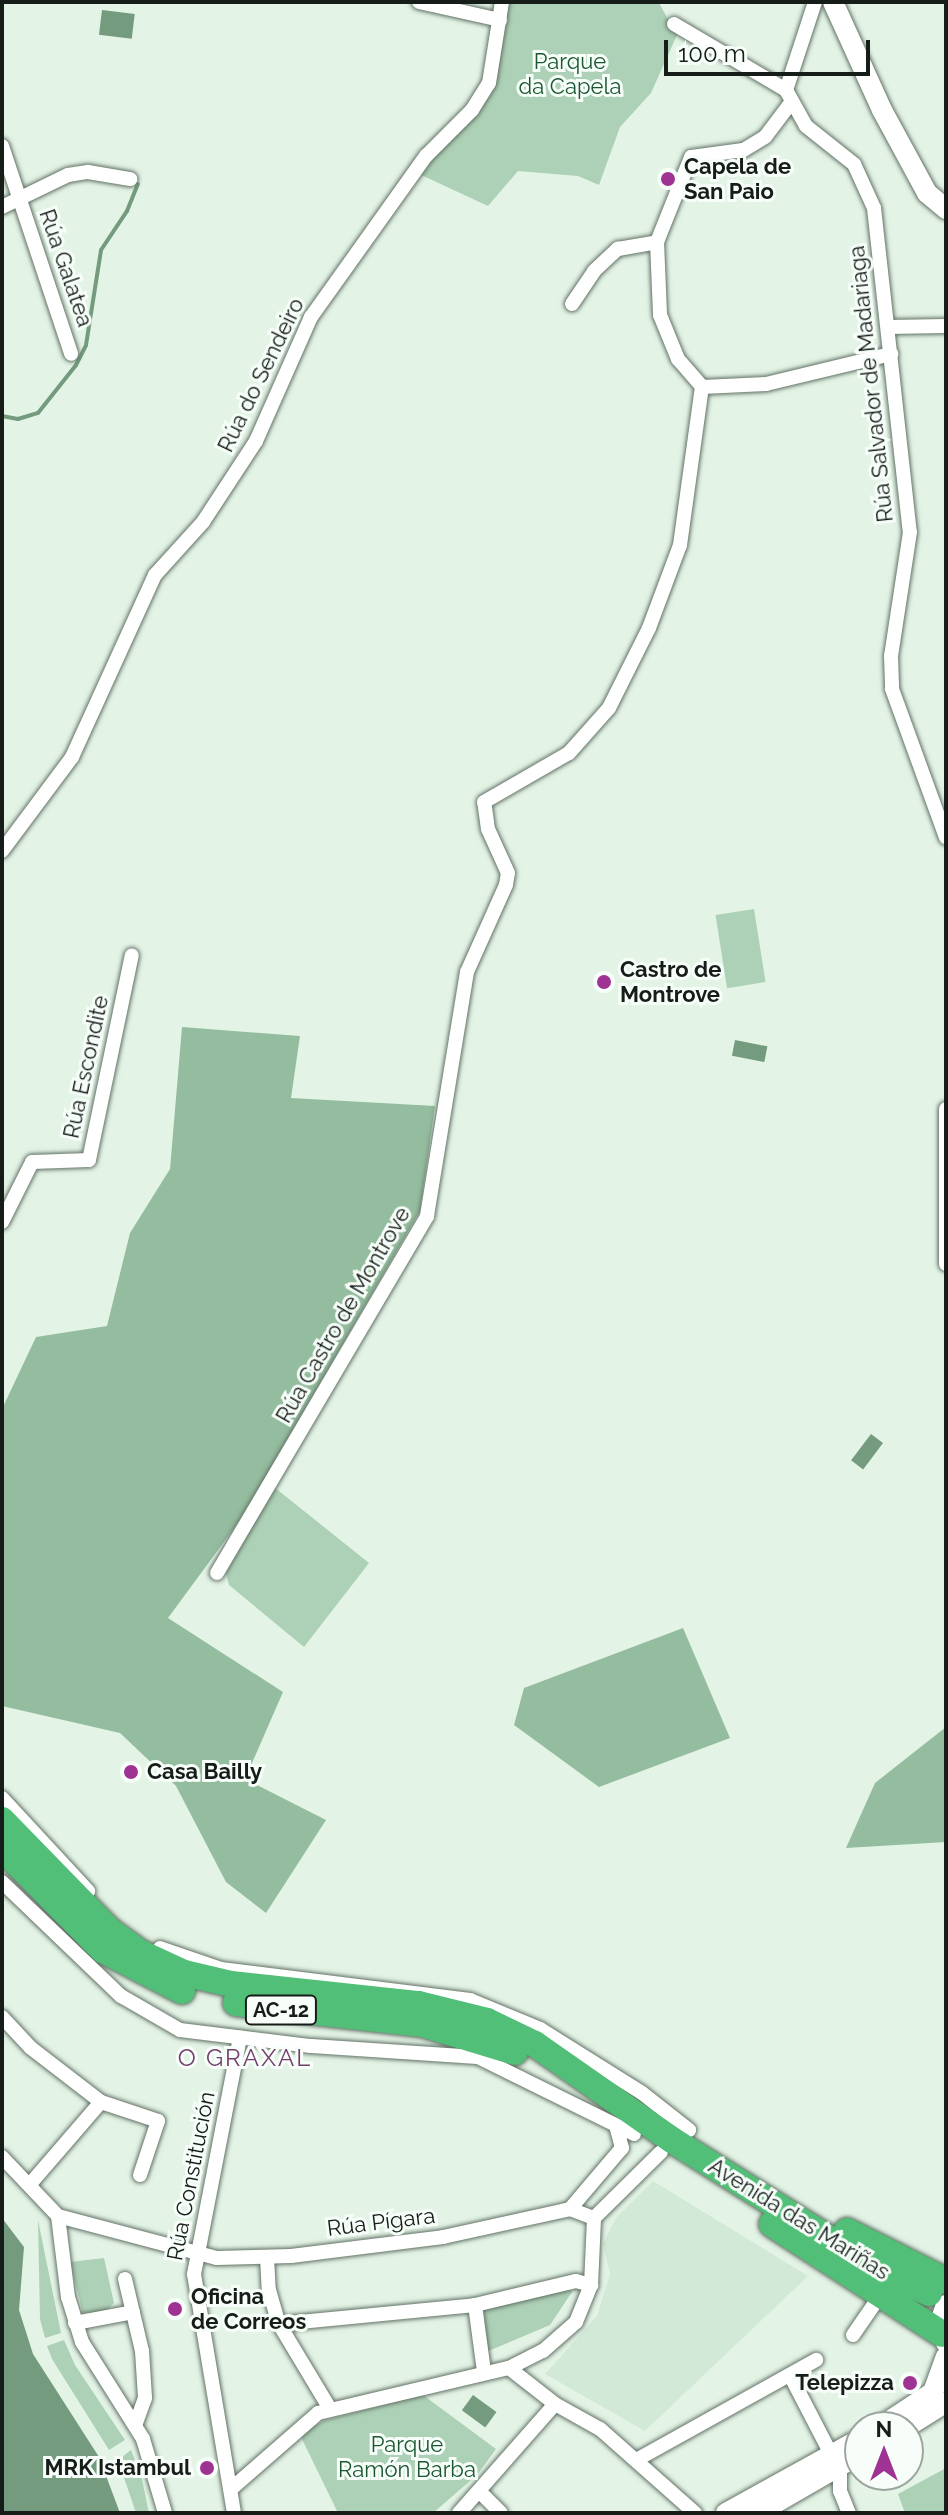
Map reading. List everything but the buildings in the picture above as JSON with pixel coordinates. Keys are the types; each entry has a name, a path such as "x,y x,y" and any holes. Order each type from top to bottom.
{"highway":[{"name":"Avenida das Mariñas","path":"2,1820 109,1930 184,1973 266,1990 419,2004 487,2021 535,2044 674,2140 868,2263 940,2293"},
{"name":"Avenida das Mariñas","path":"2,1848 103,1950 169,1986 269,2008 464,2033 520,2054 596,2101 674,2140"},
{"path":"596,2101 626,2131 674,2140 882,2293 945,2345"}],"main road":[{"path":"833,2 890,124 927,193 944,205"},
{"path":"904,2411 933,2392 945,2345 940,2293"},
{"path":"924,2416 946,2402"},
{"path":"758,2513 844,2453"},
{"path":"726,2513 844,2458"}],"street":[{"path":"419,2 500,20"},
{"name":"Rúa do Sendeiro","path":"2,851 72,757 155,575 203,522 256,441 311,317 426,156 485,91 494,70 502,2"},
{"path":"815,2 788,97 765,137 743,150 691,157 657,242 660,315 678,359 702,387 766,384 891,354"},
{"name":"Rúa Salvador de Madariaga","path":"674,24 788,97 806,126 854,164 874,208 910,532 891,656 892,689 946,837"},
{"name":"Rúa Galatea","path":"2,146 71,354"},
{"name":"Rúa Galatea","path":"2,207 68,175 88,172 130,179"},
{"path":"572,304 594,271 618,249 657,242"},
{"path":"888,327 946,326"},
{"name":"Rúa Castro de Montrove","path":"217,1573 427,1216 467,972 508,873 488,829 484,802 569,753 609,708 649,628 680,545 702,387"},
{"name":"Rúa Escondite","path":"2,1222 32,1162 89,1160 132,955"},
{"path":"946,1109 946,1264"},
{"path":"2,1798 103,1907 166,1951 221,1969 394,1987 470,2000 540,2029 642,2093 674,2140 594,2218 591,2285 576,2322 543,2351 509,2368 330,2409 284,2440 231,2489"},
{"path":"2,1882 121,1996 180,2030 478,2057 525,2076 626,2131 622,2148 570,2209 594,2218"},
{"path":"2,2017 31,2048 101,2102 158,2121 140,2175"},
{"name":"Rúa Constitución","path":"234,2513 195,2256 240,2037"},
{"path":"31,2183 101,2102"},
{"path":"2,2157 31,2183 58,2216 75,2323 97,2372 135,2425 154,2466 165,2513"},
{"name":"Rúa Pígara","path":"58,2216 195,2256 267,2257 443,2237 570,2209"},
{"path":"267,2257 269,2290 279,2324 330,2409"},
{"path":"125,2279 133,2312 145,2398 135,2425"},
{"path":"279,2324 475,2305 576,2281 591,2285"},
{"path":"853,2335 882,2293"},
{"path":"475,2305 484,2372"},
{"path":"75,2323 133,2312"},
{"path":"638,2459 816,2360"},
{"path":"509,2368 555,2404 600,2429 638,2459 695,2513"},
{"path":"790,2375 836,2460 840,2491 849,2513"},
{"path":"459,2513 481,2493 555,2404"},
{"path":"481,2493 501,2513"}],"shaded area":[{"path":"102,10 135,14 132,39 99,35"},
{"path":"182,1027 300,1036 291,1098 435,1106 420,1211 243,1516 168,1618 283,1692 245,1779 326,1820 266,1913 226,1882 176,1786 120,1733 2,1706 2,1409 36,1337 107,1326 130,1233 170,1169"},
{"path":"735,1040 767,1046 764,1062 732,1056"},
{"path":"871,1434 883,1443 863,1469 851,1460"},
{"path":"683,1628 730,1738 599,1787 514,1725 524,1688"},
{"path":"946,1727 946,1842 846,1848 875,1783"},
{"path":"653,2181 808,2276 645,2431 545,2374 597,2316 610,2274 603,2244 616,2218"},
{"path":"2,2218 24,2247 19,2310 33,2354 99,2457 120,2513 2,2513"},
{"path":"473,2395 496,2412 485,2427 462,2410"}],"green space":[{"name":"Parque da Capela","path":"508,2 659,3 677,35 651,93 620,127 599,185 578,176 518,171 488,206 419,174 478,112 496,83"},
{"path":"754,909 766,982 727,988 715,915"},
{"path":"274,1487 369,1563 304,1647 229,1585 224,1566"},
{"path":"38,2220 61,2333 45,2338 40,2319"},
{"path":"104,2258 114,2303 105,2312 83,2313 70,2262"},
{"path":"569,2289 572,2292 550,2325 486,2352 484,2310"},
{"path":"64,2340 75,2365 125,2440 109,2450 52,2359 47,2346"},
{"name":"Parque Ramón Barba","path":"423,2395 496,2449 477,2475 433,2513 338,2513 300,2435 325,2420"},
{"path":"131,2450 141,2475 149,2513 136,2513 118,2460"},
{"path":"946,2468 946,2513 905,2513 898,2494 924,2491 924,2480"}],"waterway":[{"path":"2,416 18,419 38,413 76,365 86,345 101,250 127,211 138,184"}],"place":[{"name":"Capela de San Paio","path":"668,179"},
{"name":"Castro de Montrove","path":"604,982"},
{"name":"Casa Bailly","path":"131,1772"},
{"name":"Oficina de Correos","path":"175,2309"},
{"name":"Telepizza","path":"910,2383"},
{"name":"MRK Istambul","path":"207,2468"}],"district":[{"name":"O GRAXAL","path":"245,2058"}]}
